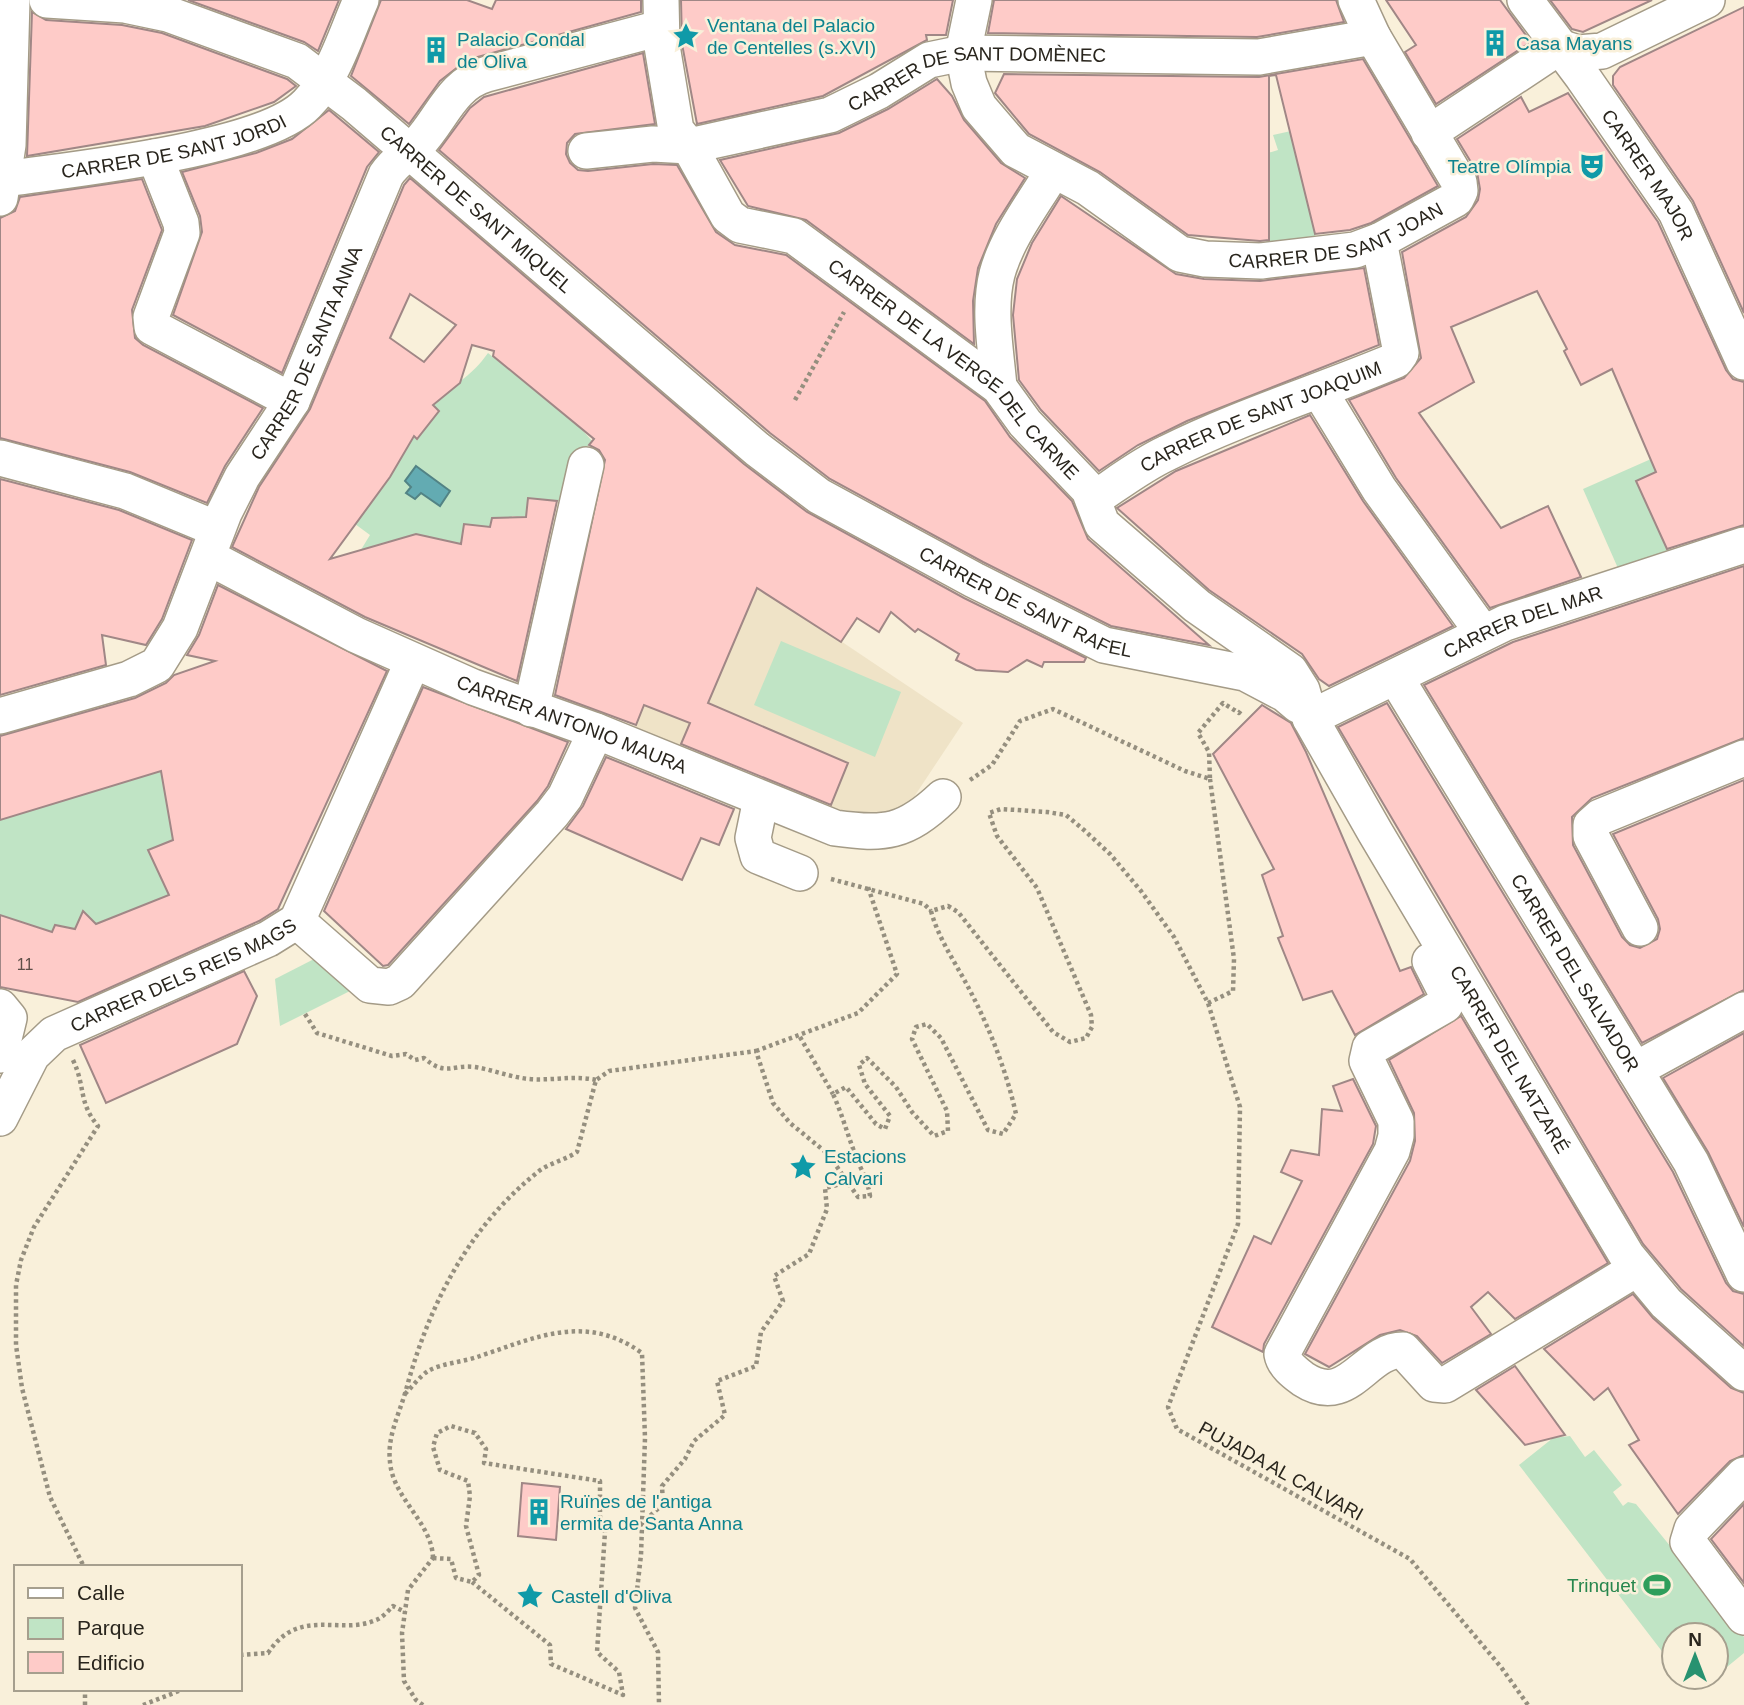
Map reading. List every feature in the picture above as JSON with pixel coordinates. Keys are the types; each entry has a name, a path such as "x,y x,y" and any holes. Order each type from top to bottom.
{"street":[{"path":"2,189 10,121 12,0"},
{"name":"CARRER DE SANT MIQUEL","path":"47,0 170,7 297,61 325,81 639,345 757,449"},
{"name":"CARRER DE SANT JORDI","path":"2,189 155,157 279,124 307,105 325,81 361,0"},
{"path":"962,53 974,0"},
{"name":"CARRER DE SANT JOAN","path":"962,53 969,83 979,107 1016,150 1088,188 1170,248 1192,257 1289,259 1354,250 1379,241 1456,199 1460,191 1459,182 1373,37 1356,0"},
{"name":"CARRER MAJOR","path":"1525,0 1676,212 1744,362"},
{"path":"1429,133 1559,47 1578,53 1602,51 1707,0"},
{"name":"CARRER DE LA VERGE DEL CARME","path":"661,14 676,131 689,146 734,222 794,236 999,387 1025,423 1094,499 1096,514 1108,530 1197,606 1290,671 1302,690 1310,718"},
{"name":"CARRER DE SANTA ANNA","path":"0,716 149,671 163,658 180,628 242,477 292,401 386,175 419,144 469,80 661,14"},
{"name":"CARRER DE SANT DOMÈNEC","path":"586,151 653,144 689,146 846,110 929,60 962,53 1259,57 1373,37"},
{"path":"155,157 181,223 182,233 150,323 292,401"},
{"path":"999,387 995,339 996,278 1010,244 1054,171"},
{"name":"CARRER DE SANT JOAQUIM","path":"1094,499 1165,454 1248,416 1320,392 1396,360 1401,353 1379,241"},
{"path":"1320,392 1379,489 1483,633"},
{"name":"CARRER DE SANT RAFEL","path":"757,449 806,487 854,516 1104,645 1245,673 1285,694 1310,718"},
{"name":"CARRER ANTONIO MAURA","path":"0,458 125,491 213,543 356,635 531,709 596,731 835,828 877,831 900,828 920,819 943,797"},
{"path":"531,709 586,465"},
{"name":"CARRER DEL MAR","path":"1310,718 1483,633 1531,614 1744,545"},
{"name":"CARRER DELS REIS MAGS","path":"0,1118 32,1055 54,1034 268,939 297,920 413,661"},
{"name":"CARRER DEL SALVADOR","path":"1396,678 1691,1161 1744,1273"},
{"name":"CARRER DEL NATZARÉ","path":"1310,718 1375,832 1636,1269 1666,1303 1744,1373"},
{"path":"297,920 370,985 388,987 400,982 559,806 596,731"},
{"path":"1640,928 1591,836 1591,825 1600,817 1744,758"},
{"path":"761,799 753,838 758,856 800,873"},
{"path":"1375,832 1368,837 1366,853 1448,992 1449,998 1445,1005 1370,1048 1367,1054 1367,1061 1396,1121 1392,1151 1282,1354 1283,1361 1316,1386 1329,1388 1341,1386 1395,1350 1407,1352 1434,1384 1445,1385 1636,1269"},
{"path":"0,1007 9,1018 0,1055"},
{"path":"1635,1070 1744,1010"},
{"path":"1738,1493 1692,1529 1688,1542 1744,1617"}],"path":[{"path":"795,400 860,284"},
{"path":"1208,1003 1233,992 1234,959 1210,779 1209,752 1198,733 1223,703 1239,713 1245,705 1229,692 1245,673"},
{"path":"943,797 992,765 1020,721 1053,709 1185,771 1210,779"},
{"name":"PUJADA AL CALVARI","path":"931,911 947,906 958,912 1054,1032 1070,1042 1086,1038 1092,1027 1091,1015 1037,888 997,836 989,813 1010,810 1066,815 1111,854 1141,891 1174,937 1208,1003 1240,1107 1238,1224 1168,1407 1177,1429 1410,1559 1501,1667 1528,1705"},
{"path":"800,873 869,887 924,904 931,911 935,928 967,985 1009,1083 1016,1114 1013,1124 1003,1134 988,1130 941,1038 927,1024 916,1027 912,1040 947,1111 947,1131 934,1136 912,1112 896,1087 867,1058 859,1065 865,1084 890,1116 885,1129 876,1125 846,1087 833,1094"},
{"path":"423,1705 416,1700 404,1681 402,1633 408,1590 433,1558 432,1543 407,1506 390,1464 392,1428 440,1295 466,1245 541,1170 577,1152 596,1080 608,1071 756,1051 800,1037 858,1013 897,974 869,887"},
{"path":"305,1014 317,1033 392,1056 406,1054 415,1060 424,1058 435,1068 451,1071 472,1067 529,1079 579,1076 596,1080"},
{"path":"54,1034 71,1054 83,1088 84,1109 99,1126 34,1227 21,1260 16,1285 16,1345 22,1388 50,1497 82,1565"},
{"path":"756,1051 773,1103 790,1124 828,1154 858,1198 870,1196 866,1174 855,1154 849,1127 800,1037"},
{"path":"640,1525 663,1504 662,1486 685,1459 694,1441 725,1415 717,1381 756,1366 761,1332 782,1301 774,1276 809,1254 827,1209 825,1188 849,1182"},
{"path":"405,1395 428,1371 528,1338 573,1330 600,1333 629,1344 642,1353 645,1438 641,1555 635,1608 658,1652 659,1705"},
{"path":"433,1558 451,1559 456,1578 472,1582 550,1646 551,1664 623,1695 619,1672 597,1652 605,1544 600,1518 600,1481 484,1463 486,1449 475,1433 451,1426 437,1433 433,1447 440,1470 468,1481 470,1496 466,1525 479,1574 472,1582"},
{"path":"242,1655 268,1653 275,1641 289,1632 311,1625 363,1624 378,1620 393,1606 405,1612"},
{"path":"144,1705 179,1691"}],"shaded area":[{"path":"708,552 963,723 908,806 882,815 848,819 635,727"}],"green space":[{"path":"1291,131 1334,163 1300,171 1318,247 1267,250 1258,156 1278,150 1273,135"},
{"path":"488,353 578,425 592,441 569,467 565,502 528,498 526,517 512,516 511,520 490,527 465,524 461,544 437,538 432,556 409,536 391,541 388,550 359,553 370,535 355,524 402,427 417,439 439,411 426,400 460,381 475,369"},
{"path":"1651,459 1656,472 1636,481 1674,559 1621,575 1583,489"},
{"path":"781,641 901,692 875,757 754,705"},
{"path":"188,762 200,783 165,792 173,840 169,895 96,924 83,911 75,929 55,925 50,939 0,915 0,820"},
{"path":"318,957 350,991 280,1026 275,979"},
{"name":"Trinquet","path":"1570,1436 1585,1457 1594,1450 1622,1485 1613,1492 1623,1506 1628,1502 1636,1504 1744,1637 1744,1653 1730,1664 1730,1621 1660,1621 1660,1649 1519,1465 1553,1438"}],"water":[{"path":"416,466 450,491 440,506 421,493 415,499 406,493 411,487 405,481"}],"building":[{"path":"188,0 339,0 318,51 304,42"},
{"path":"381,0 467,0 492,9 496,0 641,0 641,12 467,60 440,81 409,124 351,76"},
{"path":"681,0 953,0 946,35 926,35 927,40 823,96 697,124 682,44"},
{"path":"994,0 1336,0 1344,22 1257,37 988,33"},
{"path":"1386,0 1500,0 1531,42 1436,104 1405,52 1416,45"},
{"path":"1550,0 1652,0 1583,32 1572,29"},
{"path":"1744,7 1744,313 1693,201 1613,85 1613,76 1620,67"},
{"path":"32,12 46,20 122,25 162,33 287,79 296,86 274,102 205,126 27,156"},
{"path":"643,53 655,124 575,134 567,143 566,154 570,163 578,170 588,171 653,164 677,165 716,232 735,245 786,255 985,401 1010,437 1072,501 1088,539 1209,645 1111,626 983,562 830,479 770,433 439,150 470,108 484,97"},
{"path":"1363,59 1438,186 1371,223 1350,230 1315,234 1276,75 1269,76 1269,240 1260,241 1188,235 1100,172 1029,134 995,93 1004,74 1259,77"},
{"path":"937,79 952,96 964,120 1001,163 1025,178 996,224 978,268 973,301 974,344 806,220 748,206 720,160 839,133 888,109"},
{"path":"1568,93 1658,222 1726,370 1733,379 1744,382 1744,525 1667,549 1636,481 1656,472 1612,369 1581,385 1564,351 1567,349 1537,291 1451,327 1474,382 1419,413 1501,528 1548,506 1581,577 1490,608 1396,478 1349,400 1404,378 1421,358 1402,252 1466,217 1478,200 1480,189 1477,172 1457,139 1521,97 1529,112"},
{"path":"329,110 379,152 367,167 282,373 173,315 202,232 200,216 182,172 256,153 292,139"},
{"path":"410,178 744,464 807,512 964,598 1086,658 1084,662 1044,662 1042,667 1027,660 1008,672 976,670 956,660 959,654 918,629 915,632 891,612 879,632 857,618 841,642 757,588 708,703 848,763 831,805 681,744 690,723 644,705 636,725 555,695 605,460 599,450 589,445 594,439 493,356 494,351 472,345 460,383 433,405 439,411 417,439 414,436 390,477 330,559 416,534 461,544 464,524 490,527 492,518 526,517 528,498 557,501 517,681 365,617 232,547 259,487 310,409 404,185","holes":["410,294 456,325 424,362 390,338"]},
{"path":"142,179 162,230 132,310 135,338 143,345 263,408 225,466 207,503 130,472 0,438 0,218 15,211 20,197"},
{"path":"1061,196 1176,274 1204,279 1260,281 1364,268 1379,345 1187,421 1138,445 1099,471 1041,410 1019,380 1013,315 1017,279 1032,243"},
{"path":"1310,415 1363,501 1453,626 1329,686 1319,679 1302,654 1209,590 1117,508 1176,471"},
{"path":"0,479 119,510 192,540 162,619 146,645 102,635 106,665 0,695"},
{"path":"1744,566 1744,738 1592,798 1572,817 1573,845 1622,937 1630,945 1640,948 1657,939 1660,929 1658,919 1613,834 1744,780 1744,990 1642,1043 1424,685 1513,642"},
{"path":"218,585 387,671 278,909 259,921 78,1002 0,987 0,915 52,932 55,925 75,929 83,911 96,924 169,895 148,850 173,840 161,771 0,820 0,736 135,698 166,683 174,675 215,661 187,655 199,635"},
{"path":"423,687 568,742 548,786 537,801 388,965 383,966 324,911"},
{"path":"1387,703 1673,1172 1726,1283 1733,1291 1744,1294 1744,1346 1681,1289 1643,1244 1338,727"},
{"path":"1262,705 1291,723 1400,971 1411,967 1424,994 1355,1035 1332,991 1303,1000 1278,938 1283,936 1262,875 1274,869 1213,754"},
{"path":"606,757 734,809 719,845 701,838 682,880 566,829 583,806"},
{"path":"244,971 257,996 237,1044 106,1103 80,1045"},
{"path":"1461,1016 1608,1263 1515,1319 1488,1292 1471,1307 1491,1334 1442,1363 1417,1336 1400,1330 1380,1335 1329,1367 1305,1354 1410,1161 1415,1141 1414,1113 1389,1060"},
{"path":"1744,1033 1744,1227 1708,1152 1663,1078"},
{"path":"1353,1079 1376,1126 1373,1144 1264,1344 1263,1352 1212,1327 1254,1236 1271,1244 1302,1181 1281,1172 1291,1150 1319,1155 1322,1109 1342,1111 1333,1086"},
{"path":"1633,1294 1653,1318 1731,1388 1744,1393 1744,1455 1730,1461 1678,1514 1629,1445 1639,1440 1608,1388 1594,1400 1544,1349"},
{"path":"1515,1366 1565,1435 1525,1445 1476,1390"},
{"name":"Ruïnes de l'antiga ermita de Santa Anna","path":"522,1483 560,1487 556,1540 518,1536"},
{"path":"1744,1504 1744,1583 1711,1539"}],"place":[{"name":"Ventana del Palacio de Centelles (s.XVI)","path":"686,36"},
{"name":"Casa Mayans","path":"1495,43"},
{"name":"Palacio Condal de Oliva","path":"436,50"},
{"name":"Teatre Olímpia","path":"1592,166"},
{"name":"Estacions Calvari","path":"803,1167"},
{"name":"Ruïnes de l'antiga ermita de Santa Anna","path":"539,1512"},
{"name":"Trinquet","path":"1657,1585"},
{"name":"Castell d'Oliva","path":"530,1596"}]}
